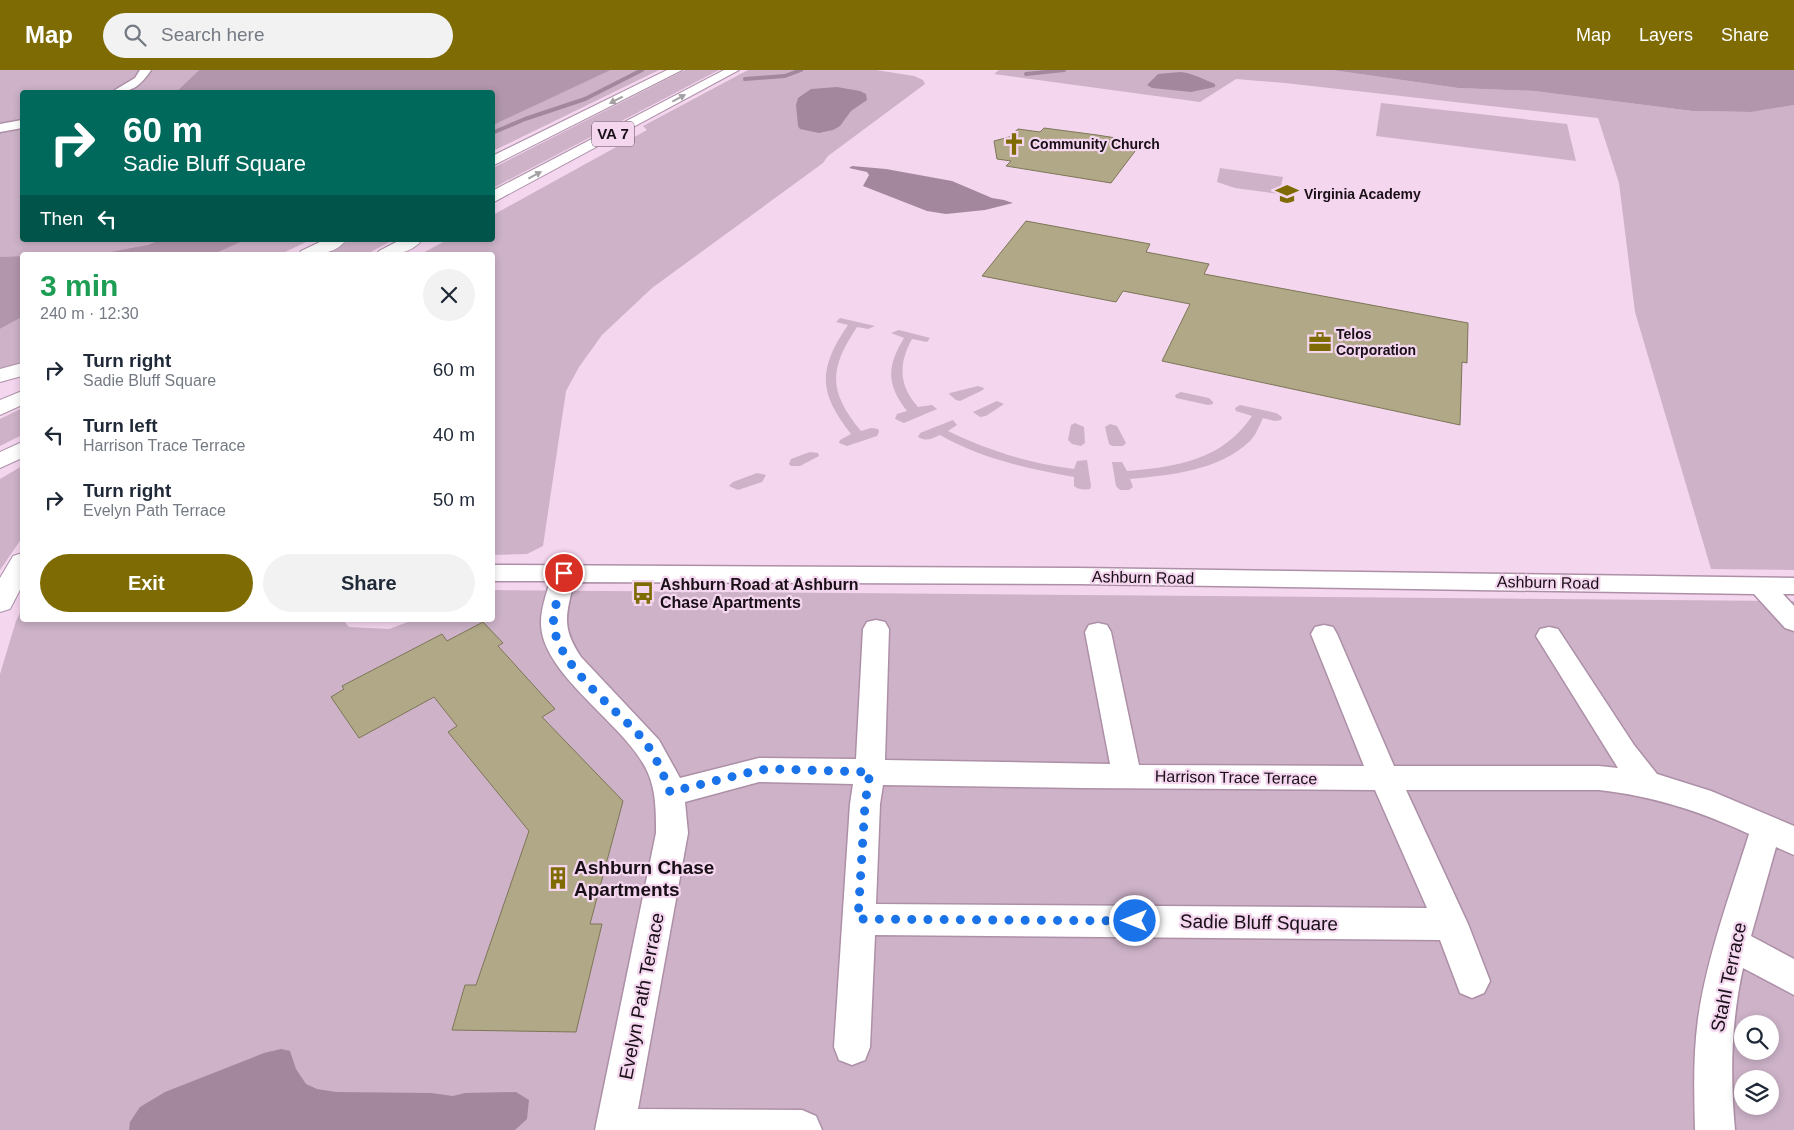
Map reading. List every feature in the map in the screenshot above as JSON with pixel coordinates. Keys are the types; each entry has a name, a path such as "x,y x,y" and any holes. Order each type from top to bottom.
{"highway":[{"name":"VA 7","path":"495,160 676,70"},
{"name":"VA 7","path":"495,196 733,70"},
{"path":"313,252 332,242"},
{"path":"391,252 409,242"},
{"path":"0,376 20,370"},
{"path":"0,408 20,398"},
{"path":"0,461 20,450"},
{"path":"0,602 20,566"}],"street":[{"path":"122,90 152,72"},
{"path":"134,90 152,72"},
{"path":"0,128 20,124"},
{"path":"0,133 20,128"},
{"name":"Ashburn Road","path":"495,573 1068,576 1794,586"},
{"name":"Evelyn Path Terrace","path":"564,573 555,608 554,629 561,647 574,669 643,740 660,766 670,792 672,833 615,1129"},
{"path":"1760,586 1794,622"},
{"path":"852,1047 865,804 870,772 876,629"},
{"path":"1098,632 1127,776"},
{"path":"1324,634 1384,778 1405,819 1451,924 1472,981"},
{"path":"1549,636 1624,753 1646,783"},
{"name":"Harrison Trace Terrace","path":"670,792 759,770 774,769 1127,776 1600,778 1646,783 1697,799 1780,835"},
{"name":"Stahl Terrace","path":"1715,1130 1713,1050 1719,1001 1733,944 1780,835"},
{"name":"Sadie Bluff Square","path":"858,919 1451,924"},
{"path":"1733,944 1794,978"},
{"path":"615,1129 802,1130"}],"shaded area":[{"path":"0,70 199,70 178,90 20,90 20,242 154,242 114,252 20,252 20,257 0,257"},
{"path":"199,70 611,70 495,124 495,90 178,90"},
{"path":"611,70 659,70 495,150 495,124"},
{"path":"685,70 719,70 495,187 495,167"},
{"path":"748,70 876,70 914,76 923,80 925,84 828,156 823,163 652,288 602,335 579,367 566,391 543,546 527,554 495,555 495,252 425,252 443,242 495,242 495,214 647,130 643,126"},
{"path":"999,70 1332,70 1458,88 1534,91 1692,111 1752,112 1794,105 1794,570 1711,569 1635,312 1619,183 1598,118 1236,79 1200,102 994,74"},
{"path":"1332,70 1794,70 1794,105 1752,112 1692,111 1534,91 1458,88"},
{"path":"1180,72 1202,78 1215,84 1215,87 1191,92 1152,88 1147,85 1158,74"},
{"path":"837,87 860,91 866,94 867,100 851,111 840,126 833,130 819,133 800,129 796,105 798,98 811,89"},
{"path":"1381,103 1567,124 1576,161 1376,136"},
{"path":"852,166 886,169 952,181 992,198 1013,203 985,210 946,214 927,211 863,186 869,175 867,172 849,168"},
{"path":"1220,168 1283,177 1279,194 1235,188 1217,182"},
{"path":"155,242 241,242 219,252 111,252"},
{"path":"241,242 306,242 285,252 219,252"},
{"path":"347,242 389,242 371,252 327,252"},
{"path":"20,256 20,318 0,329 0,257"},
{"path":"20,318 20,365 0,371 0,329"},
{"path":"840,318 875,326 868,329 857,327 841,355 836,380 843,404 861,431 871,428 878,429 879,432 877,436 847,446 839,443 840,440 851,434 832,405 826,380 831,355 848,325 836,322"},
{"path":"899,330 930,338 927,342 912,339 904,357 903,374 907,391 918,407 932,405 937,409 904,423 895,419 897,414 907,411 895,392 891,375 894,357 904,338 891,333"},
{"path":"978,386 984,388 983,390 960,401 949,394 950,393"},
{"path":"1181,392 1209,398 1213,404 1208,405 1176,398 1175,395"},
{"path":"997,401 1004,404 986,416 980,417 973,412"},
{"path":"1240,405 1276,413 1282,417 1281,420 1275,421 1263,418 1250,441 1224,459 1193,470 1130,479 1133,487 1129,490 1120,490 1116,486 1112,462 1122,462 1127,471 1163,467 1197,459 1227,443 1252,416 1236,411 1235,408"},
{"path":"20,409 20,436 0,446 0,419"},
{"path":"953,420 957,425 948,431 979,445 1010,455 1074,469 1077,461 1087,460 1090,489 1074,486 1074,477 1005,462 972,450 940,435 927,440 918,437 920,433"},
{"path":"1075,423 1084,427 1085,443 1081,446 1072,444 1068,440 1071,425"},
{"path":"1110,424 1117,426 1126,443 1123,446 1112,446 1109,444 1105,427"},
{"path":"810,452 818,453 819,456 800,466 791,466 789,464 791,459"},
{"path":"20,467 20,541 0,570 0,479"},
{"path":"757,473 766,475 762,482 738,490 729,486 733,482"},
{"path":"495,590 1794,601 1794,1130 0,1130 0,674 20,613 20,622 345,622 349,627 389,629 408,622 495,622"},
{"path":"281,1049 290,1051 296,1069 306,1084 317,1089 336,1092 431,1093 453,1096 465,1093 516,1092 529,1100 527,1119 515,1130 129,1130 130,1122 140,1107 165,1092 264,1053"}],"building":[{"path":"1044,128 1142,142 1111,183 1006,166 1011,161 997,159 994,141 1009,137 1018,129 1040,132"},
{"name":"Telos Corporation","path":"1026,221 1150,244 1146,252 1209,264 1204,274 1468,323 1467,363 1462,362 1460,425 1162,361 1190,304 1123,291 1116,302 982,276"},
{"name":"Ashburn Chase Apartments","path":"483,622 503,643 498,646 555,709 542,717 623,801 590,924 602,924 576,1032 452,1030 465,985 476,985 529,831 448,732 457,726 434,697 359,738 331,697 344,689 342,686 442,634 447,641"}],"waterway":[{"path":"495,132 525,119 585,99 642,70"},
{"path":"745,79 785,76 801,70"},
{"path":"1026,74 1064,70"}],"place":[{"name":"Community Church","path":"1014,144"},
{"name":"Virginia Academy","path":"1287,194"},
{"name":"Telos Corporation","path":"1320,342"},
{"name":"Ashburn Road at Ashburn Chase Apartments","path":"643,593"},
{"name":"Ashburn Chase Apartments","path":"558,878"}],"route":[{"path":"564,573 560,595 555,608 554,629 561,647 574,669 643,740 660,766 670,792 759,770 870,772 865,804 858,919 1135,921"}]}
